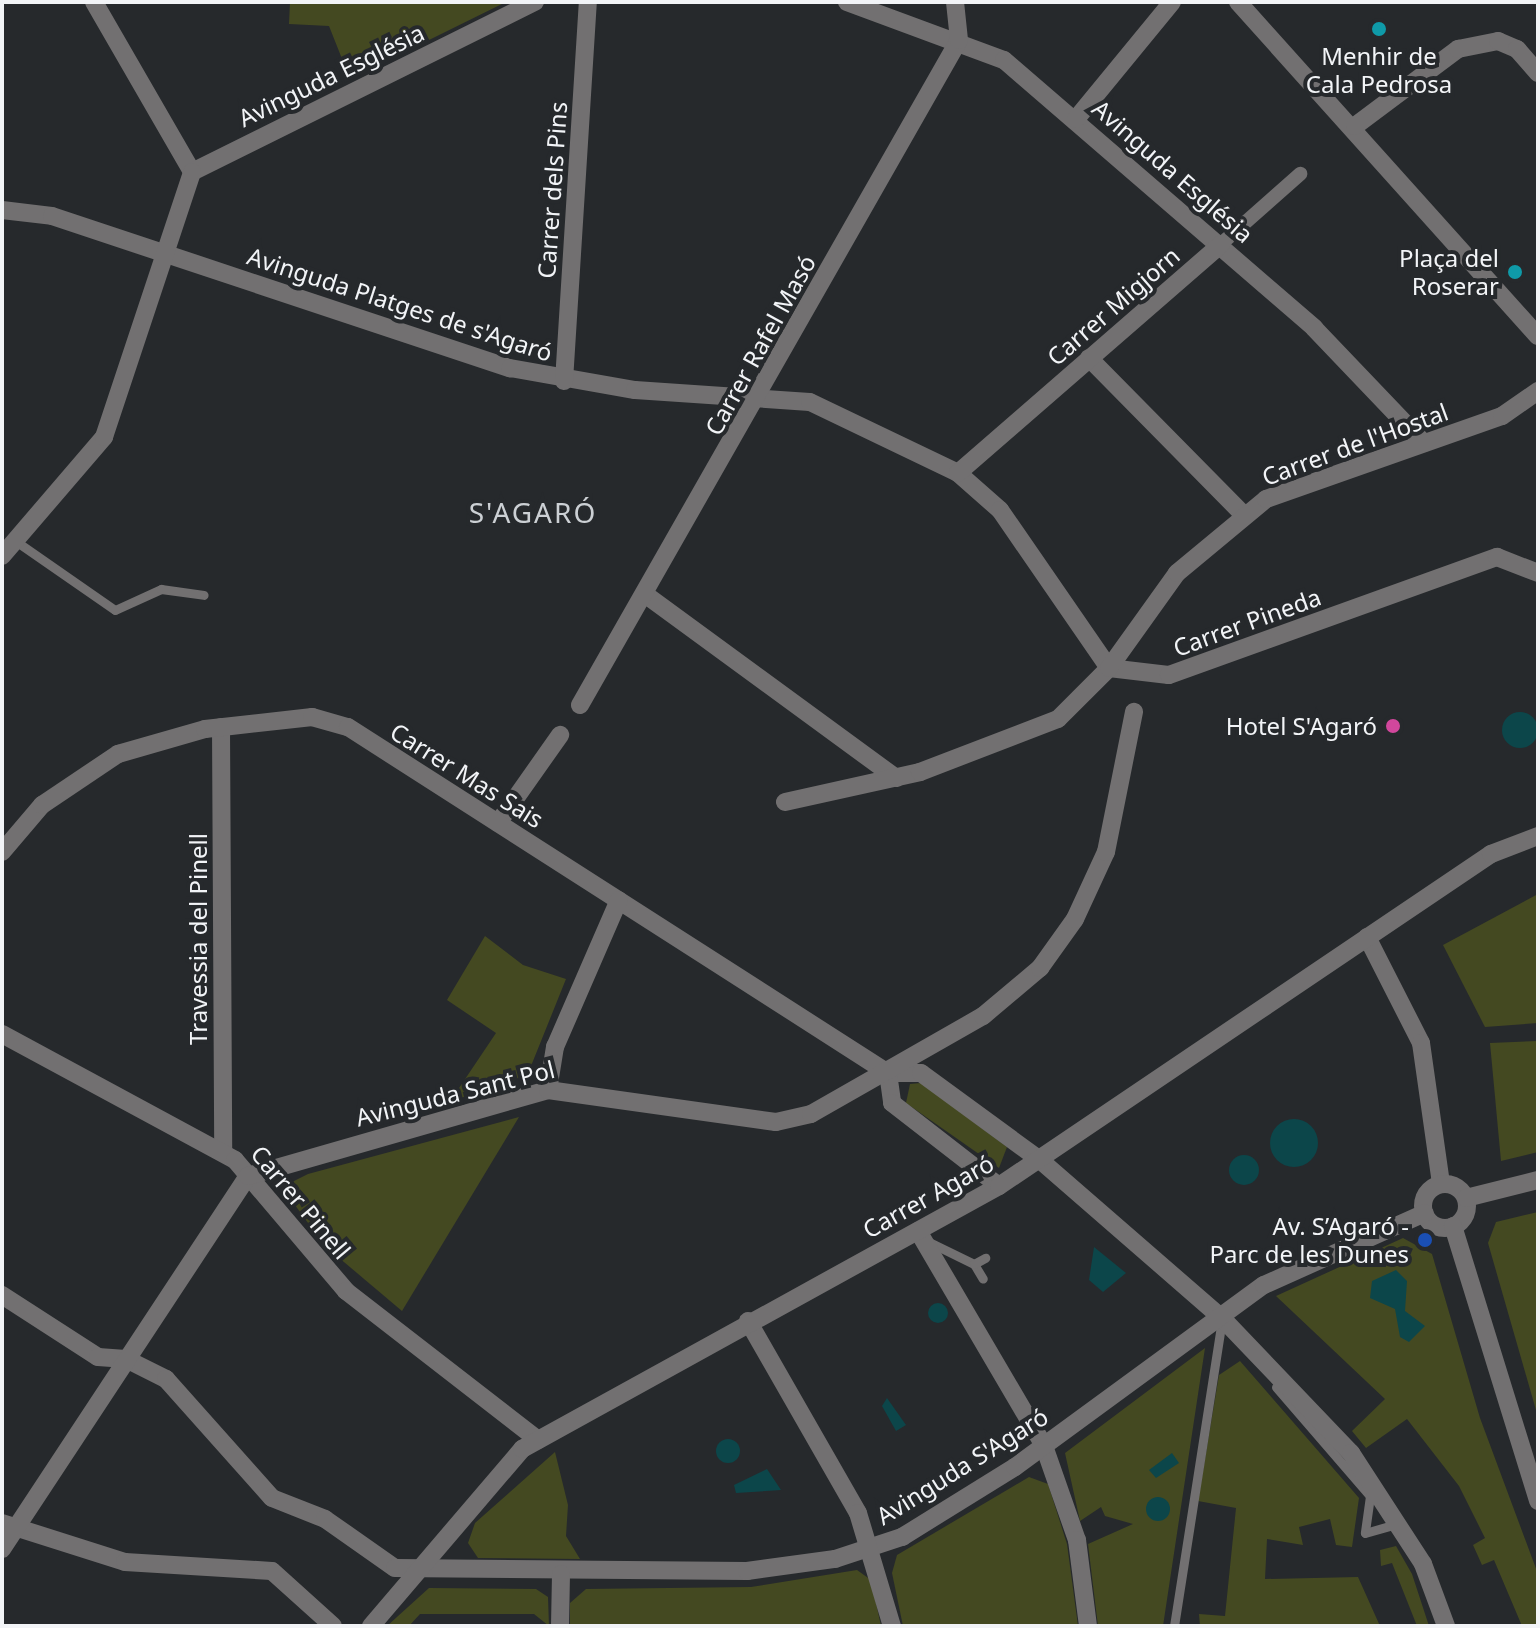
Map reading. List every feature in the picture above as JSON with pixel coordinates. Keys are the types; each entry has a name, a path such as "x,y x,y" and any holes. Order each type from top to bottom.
{"street":[{"path":"2,556 104,437 192,172 94,2"},
{"name":"Avinguda Església","path":"192,172 535,2"},
{"name":"Carrer dels Pins","path":"564,381 588,2"},
{"name":"Avinguda Església","path":"847,2 959,40 1004,60 1221,244 1424,443"},
{"path":"955,2 959,40"},
{"path":"1076,119 1172,2"},
{"path":"1238,2 1355,126 1538,336"},
{"name":"Carrer Rafel Masó","path":"580,705 646,595 959,40"},
{"path":"1355,126 1458,49 1498,41 1517,49 1538,73"},
{"name":"Carrer Migjorn","path":"958,473 1300,174"},
{"name":"Avinguda Platges de s'Agaró","path":"2,210 52,216 564,381 760,393 810,402 958,473 1000,510 1109,668"},
{"path":"1089,358 1244,515"},
{"name":"Carrer de l'Hostal","path":"1109,668 1177,573 1244,515 1299,484 1502,416 1538,391"},
{"name":"Carrer Pineda","path":"1109,668 1169,675 1497,557 1538,573"},
{"path":"646,595 896,778"},
{"path":"785,802 896,778 1058,719 1109,668"},
{"name":"Avinguda Sant Pol","path":"248,1176 548,1090 776,1122 811,1114 888,1073 983,1016 1040,968 1075,919 1106,852 1134,712"},
{"name":"Carrer Mas Sais","path":"2,852 42,805 82,774 162,739 221,727 332,721 498,823 888,1073 921,1073 1040,1160 1222,1318 1351,1453 1399,1523 1446,1626"},
{"name":"Travessia del Pinell","path":"221,727 223,1151"},
{"path":"498,823 560,735"},
{"name":"Carrer Agaró","path":"371,1626 538,1440 748,1321 921,1235 1040,1160 1491,854 1538,836"},
{"path":"548,1090 555,1047 619,900"},
{"path":"1367,937 1421,1043 1441,1184"},
{"name":"Carrer Pinell","path":"2,1034 223,1151 346,1291 538,1440"},
{"path":"888,1073 892,1103 999,1186"},
{"path":"2,1549 8,1526 126,1359 248,1176"},
{"path":"1441,1184 1466,1198 1538,1180"},
{"path":"1441,1184 1426,1195 1425,1213 1436,1226 1453,1226 1466,1215 1466,1198"},
{"name":"Avinguda S'Agaró","path":"2,1295 98,1357 126,1359 183,1391 272,1498 347,1532 376,1559 418,1572 561,1574 747,1571 871,1547 902,1537 1044,1446 1264,1285 1425,1213"},
{"path":"1453,1226 1538,1501"},
{"path":"921,1235 1044,1446 1077,1540 1088,1626"},
{"path":"748,1321 871,1547 892,1626"},
{"path":"8,1526 125,1562 272,1571 333,1626"},
{"path":"560,1626 561,1574"}],"lane":[{"path":"17,542 115,610 161,589 204,595"},
{"path":"921,1235 974,1264 983,1279"},
{"path":"974,1264 985,1258"},
{"path":"1222,1318 1370,1496 1365,1533 1399,1523"},
{"path":"1174,1626 1222,1318"}],"green space":[{"path":"290,2 506,2 350,79 329,26 289,24"},
{"path":"1538,894 1538,1023 1485,1027 1443,945"},
{"path":"485,936 523,965 566,979 529,1071 502,1088 451,1100 496,1033 447,1000"},
{"path":"1538,1041 1538,1152 1501,1161 1490,1043"},
{"path":"921,1083 1007,1147 999,1168 906,1103 910,1084"},
{"path":"519,1117 402,1311 325,1246 289,1197 292,1182 308,1174"},
{"path":"1538,1212 1538,1417 1488,1243 1496,1222"},
{"path":"1403,1238 1432,1254 1480,1418 1538,1574 1538,1626 1522,1626 1494,1560 1482,1565 1473,1545 1485,1538 1459,1486 1407,1419 1366,1448 1352,1431 1385,1399 1276,1296"},
{"path":"1205,1348 1163,1626 1098,1626 1088,1544 1133,1524 1105,1516 1101,1507 1080,1521 1065,1453"},
{"path":"1240,1361 1359,1498 1352,1547 1336,1545 1330,1519 1299,1527 1303,1545 1267,1539 1265,1579 1358,1577 1380,1626 1200,1626 1199,1614 1225,1616 1236,1508 1198,1501 1219,1375"},
{"path":"555,1452 568,1505 566,1536 580,1559 478,1558 468,1543 475,1523"},
{"path":"1029,1477 1048,1484 1067,1544 1078,1626 903,1626 892,1573 897,1555"},
{"path":"1396,1546 1412,1574 1429,1626 1417,1626 1392,1563 1381,1566 1380,1550"},
{"path":"857,1570 871,1580 881,1626 570,1626 570,1603 586,1589 751,1587"},
{"path":"429,1588 536,1589 548,1597 549,1626 534,1614 420,1614 409,1626 387,1626"}],"water":[{"path":"1520,712 1533,717 1538,730 1533,743 1520,748 1507,743 1502,730 1507,717"},
{"path":"1294,1119 1311,1126 1318,1143 1311,1160 1294,1167 1277,1160 1270,1143 1277,1126"},
{"path":"1244,1155 1250,1156 1258,1164 1258,1176 1250,1184 1244,1185 1238,1184 1230,1176 1229,1170 1230,1164 1238,1156"},
{"path":"1094,1247 1126,1273 1103,1292 1089,1280"},
{"path":"1396,1270 1407,1281 1405,1311 1425,1326 1409,1342 1400,1337 1395,1309 1370,1298 1372,1281"},
{"path":"934,1303 942,1303 948,1313 942,1323 934,1323 928,1317 928,1309"},
{"path":"887,1398 906,1425 896,1431 882,1406"},
{"path":"728,1439 737,1442 740,1451 737,1460 728,1463 719,1460 716,1451 719,1442"},
{"path":"1172,1453 1179,1463 1156,1478 1149,1470"},
{"path":"767,1469 781,1490 736,1493 734,1485"},
{"path":"1158,1497 1167,1500 1170,1509 1167,1518 1158,1521 1149,1518 1146,1509 1149,1500"}],"place":[{"name":"Menhir de Cala Pedrosa","path":"1379,29"},
{"name":"Plaça del Roserar","path":"1515,272"},
{"name":"Hotel S'Agaró","path":"1393,726"},
{"name":"Av. S’Agaró - Parc de les Dunes","path":"1425,1240"}],"district":[{"name":"S'AGARÓ","path":"533,512"}]}
